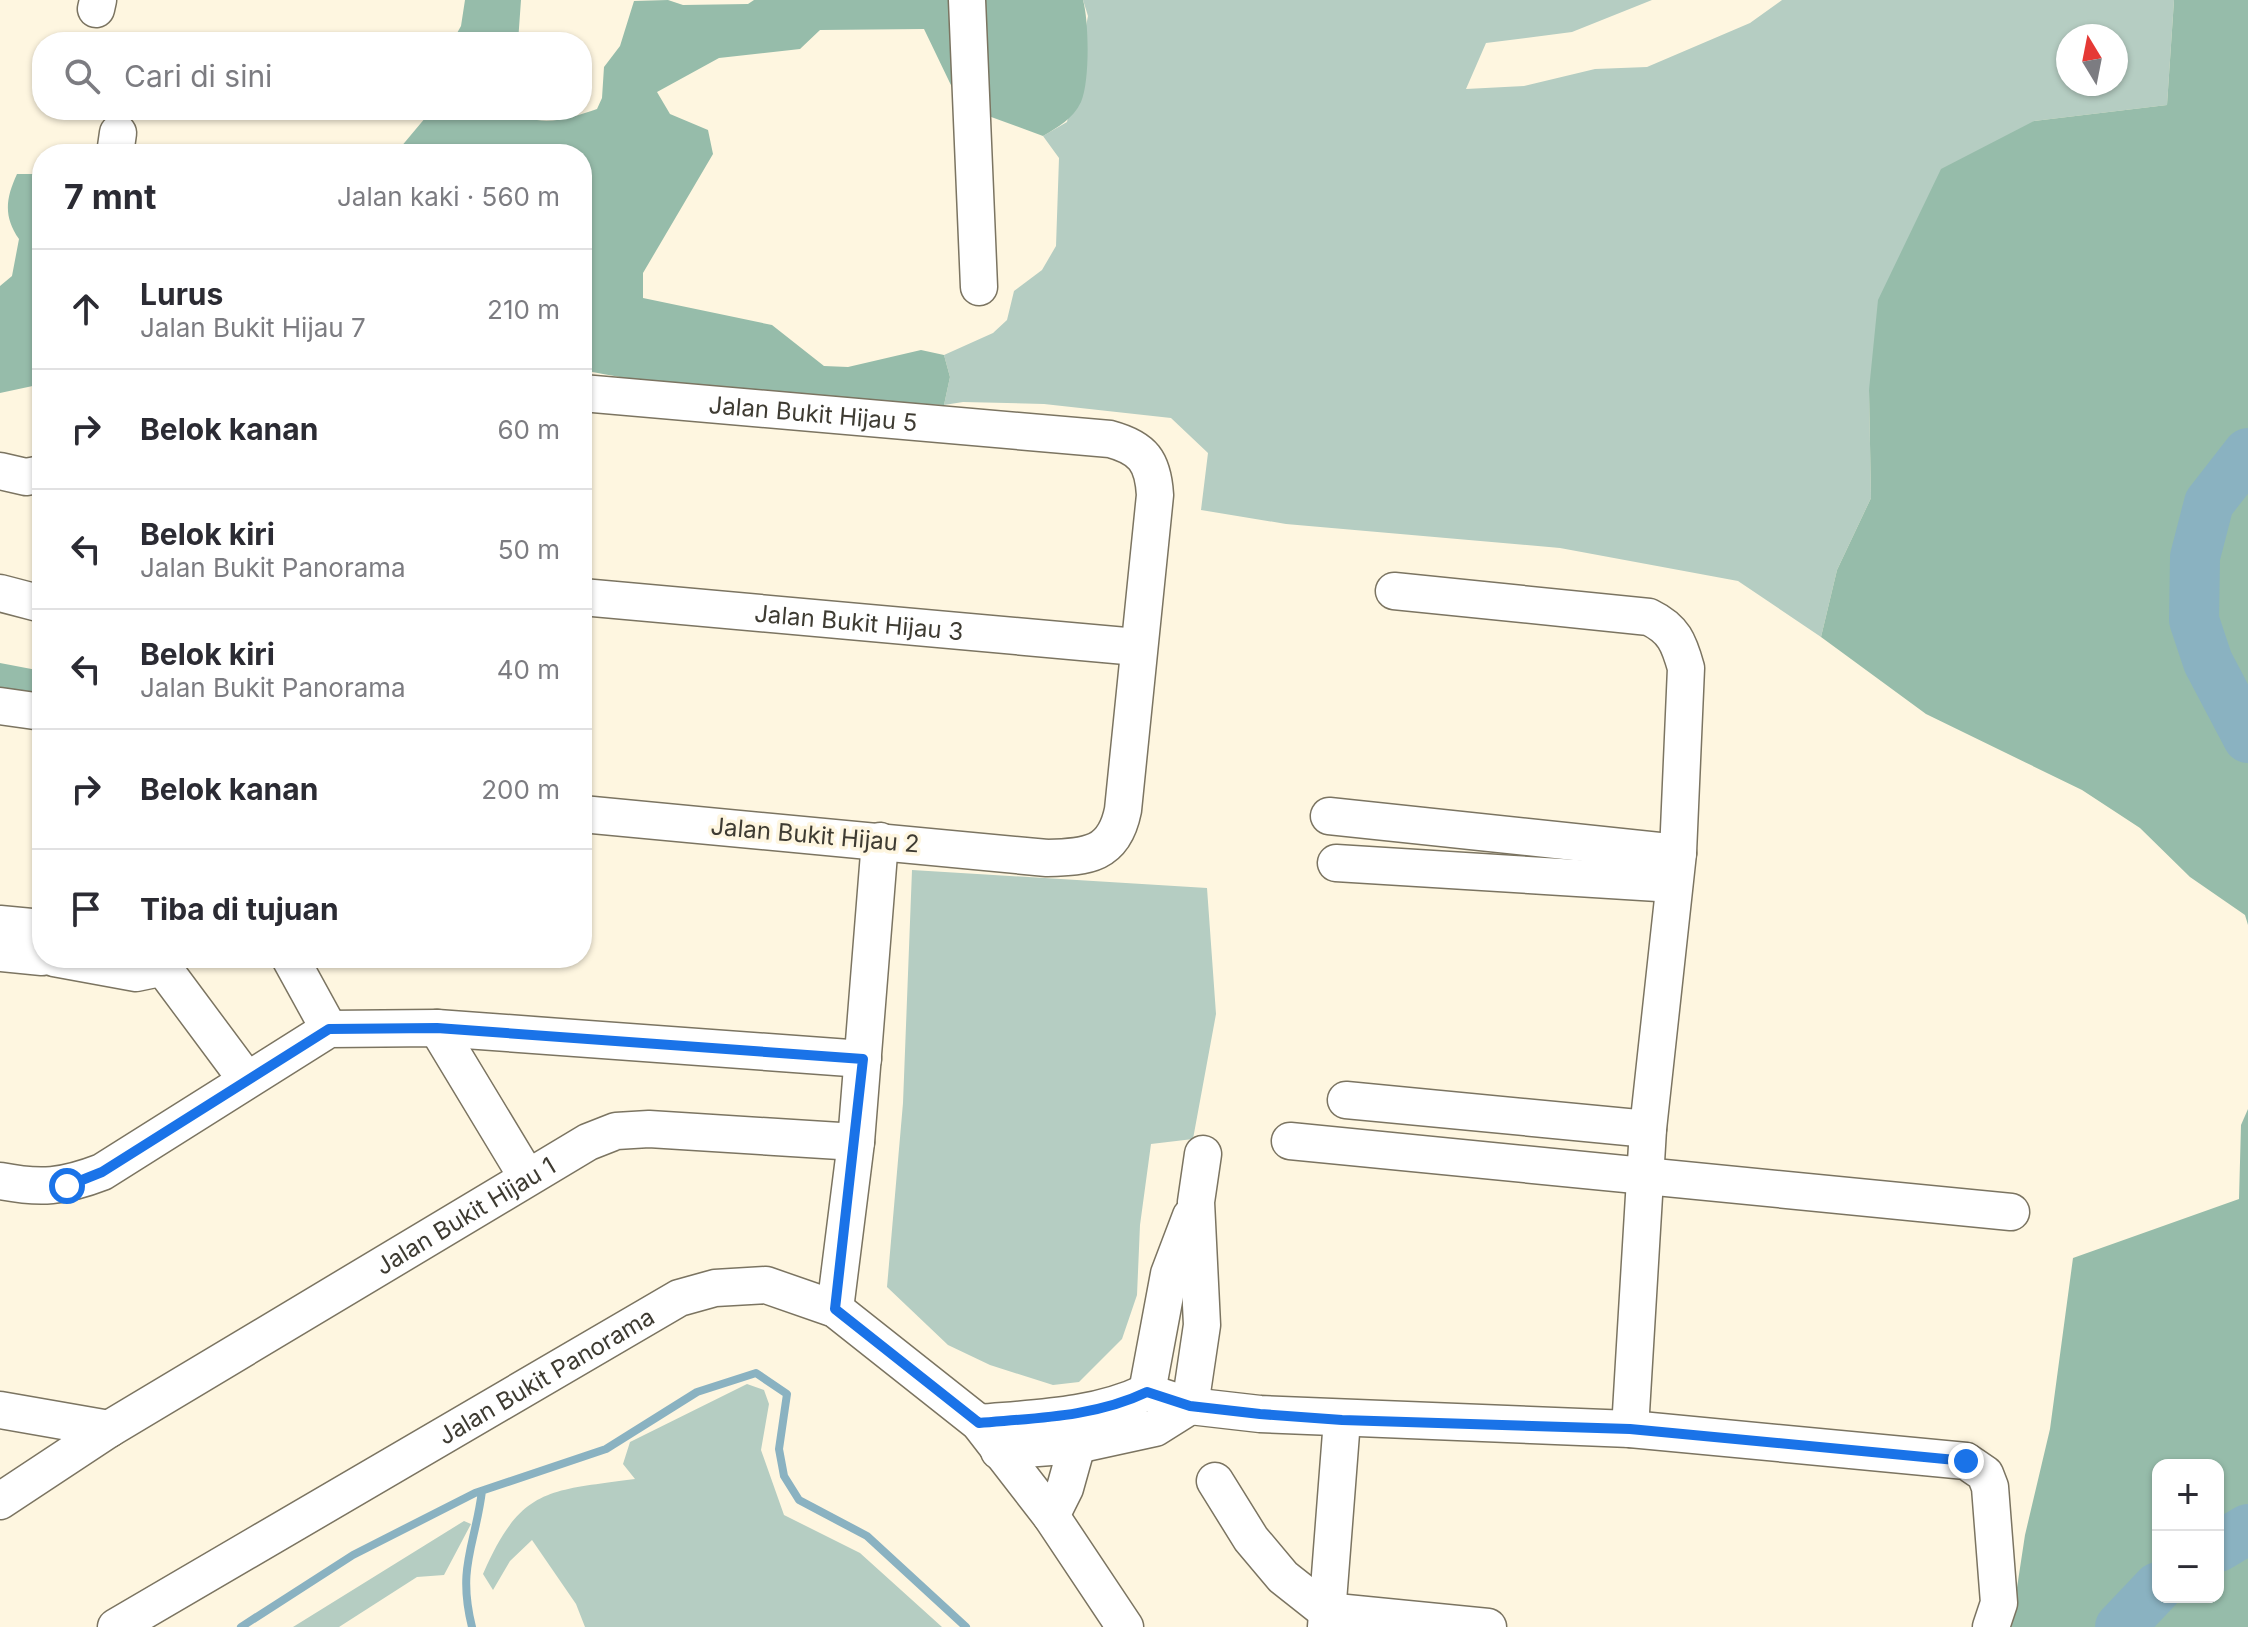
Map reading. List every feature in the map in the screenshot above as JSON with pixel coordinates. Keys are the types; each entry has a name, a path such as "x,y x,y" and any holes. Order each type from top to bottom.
{"street":[{"path":"967,0 979,287"},
{"name":"Jalan Bukit Hijau 5","path":"592,394 1110,439 1133,445 1148,458 1154,474 1155,495 1137,647"},
{"path":"0,471 32,476"},
{"path":"1394,591 1649,617 1667,626 1680,643 1686,668 1676,868 1648,1129 1630,1429"},
{"path":"0,593 32,601"},
{"name":"Jalan Bukit Hijau 3","path":"592,598 1137,647"},
{"name":"Jalan Bukit Hijau 2","path":"592,815 1047,858 1079,857 1103,848 1118,833 1137,647"},
{"path":"0,706 32,711"},
{"path":"1329,816 1676,868"},
{"path":"835,1309 856,1142 880,841"},
{"path":"1336,863 1676,868"},
{"path":"0,924 32,927"},
{"path":"0,953 32,956"},
{"path":"109,968 136,973 147,968"},
{"path":"164,968 246,1079"},
{"path":"295,968 329,1029"},
{"path":"0,1181 30,1187 67,1186 102,1172 329,1029 437,1028 863,1059"},
{"path":"437,1028 527,1177"},
{"path":"1346,1100 1648,1129"},
{"name":"Jalan Bukit Hijau 1","path":"0,1501 109,1429 588,1142 616,1131 649,1129 856,1142"},
{"path":"1290,1141 1645,1179 2011,1212"},
{"path":"989,1437 1077,1445 1155,1428 1190,1406 1202,1325 1196,1202 1203,1154"},
{"path":"1147,1392 1169,1274 1196,1202"},
{"name":"Jalan Bukit Panorama","path":"116,1627 679,1298 715,1288 766,1285 835,1309 989,1437 1051,1516 1125,1627"},
{"path":"989,1437 1126,1403 1147,1392 1190,1406 1342,1420 1630,1429 1966,1461 1977,1466 1990,1487 1999,1565 1999,1603 1991,1627"},
{"path":"0,1410 109,1429"},
{"path":"1326,1619 1342,1420"},
{"path":"1051,1516 1065,1488 1077,1445"},
{"path":"1215,1481 1251,1539 1283,1577 1326,1619 1488,1627"}],"green space":[{"path":"465,0 521,0 519,32 458,32"},
{"path":"668,0 683,5 748,4 754,0 1083,0 1088,51 1084,93 1078,108 1069,118 1043,136 961,106 924,29 820,30 800,49 719,58 657,92 670,114 708,130 713,154 643,273 643,298 772,325 824,366 848,367 921,350 944,355 950,377 944,405 762,395 671,385 592,372 592,144 403,144 423,120 592,120 592,111 597,109 602,98 604,67 620,46 634,1"},
{"path":"1083,0 1652,0 1572,32 1486,43 1466,89 1524,86 1595,69 1647,67 1750,23 1782,0 2174,0 2167,105 2034,121 1869,390 1871,498 1837,570 1821,637 1738,581 1560,548 1286,524 1201,510 1208,453 1171,418 1044,404 963,402 944,405 950,377 944,355 993,333 1007,320 1014,291 1042,270 1056,246 1059,158 1043,136 1067,122 1088,16"},
{"path":"2174,0 2248,0 2248,925 2245,915 2190,877 2140,828 2082,790 1926,714 1821,637 1837,570 1871,498 1869,390 1878,300 1941,169 2034,121 2167,105"},
{"path":"17,174 32,174 32,386 0,393 0,286 12,276 19,239 8,215 10,191"},
{"path":"0,663 32,669 32,697 0,692"},
{"path":"912,870 1207,888 1216,1014 1193,1139 1151,1144 1140,1225 1137,1295 1122,1339 1079,1382 1053,1385 990,1365 948,1345 887,1287 903,1103"},
{"path":"2248,1109 2248,1627 2011,1627 2025,1535 2050,1429 2073,1258 2239,1199 2241,1125"},
{"path":"747,1384 764,1390 769,1404 761,1450 784,1515 860,1553 942,1627 585,1627 576,1604 532,1540 510,1561 493,1590 483,1574 497,1545 525,1509 559,1491 635,1479 623,1464 630,1442"},
{"path":"464,1521 471,1524 444,1575 417,1577 339,1627 293,1627"}],"waterway":[{"path":"2248,453 2209,503 2195,557 2194,620 2208,662 2248,738"},
{"path":"241,1627 353,1555 475,1493 606,1449 697,1392 756,1373 787,1394 779,1449 784,1476 799,1500 867,1536 966,1627"},
{"path":"472,1627 466,1588 467,1572 482,1491"},
{"path":"2224,1543 2248,1529"},
{"path":"2120,1627 2152,1593"}],"route":[{"path":"67,1186 102,1172 329,1029 437,1028 863,1059 835,1309 979,1423 1072,1415 1126,1403 1147,1392 1190,1406 1260,1414 1342,1420 1630,1429 1966,1461"}]}
